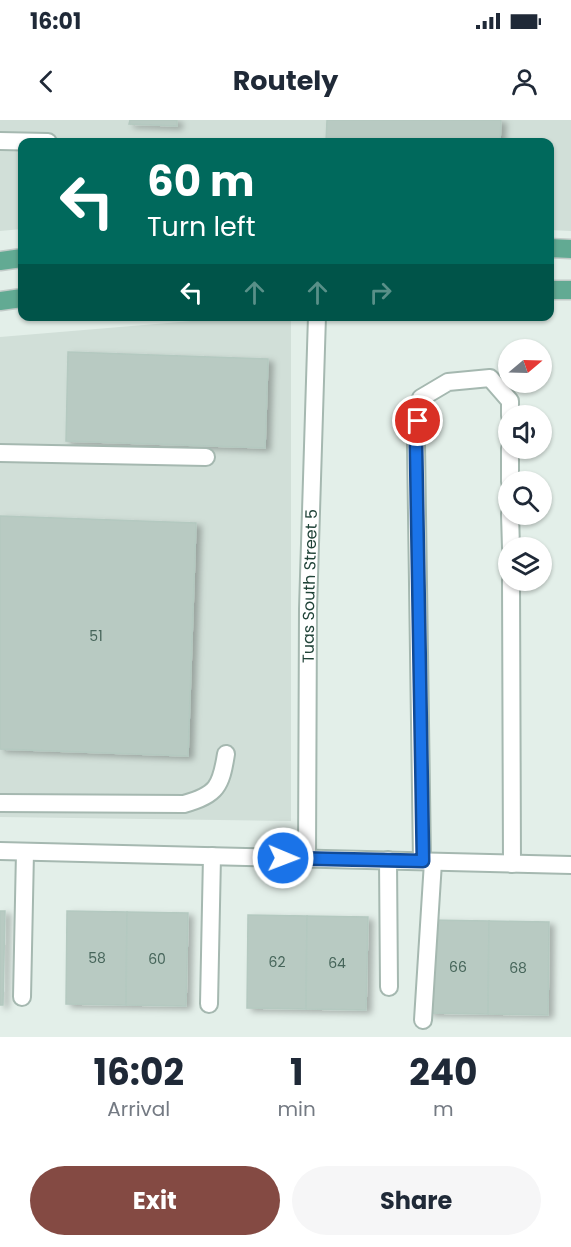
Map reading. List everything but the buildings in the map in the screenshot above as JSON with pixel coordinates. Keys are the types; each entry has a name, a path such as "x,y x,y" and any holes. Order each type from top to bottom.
{"main road":[{"path":"554,248 571,249"},
{"path":"0,261 18,259"},
{"path":"554,290 571,290"},
{"path":"0,301 18,299"}],"street":[{"path":"0,141 18,141"},
{"name":"Tuas South Street 5","path":"307,858 308,609 316,321"},
{"path":"423,1020 428,862 416,445 421,398 448,382 490,378 510,401 510,405"},
{"path":"0,453 206,457"},
{"path":"511,591 512,864"},
{"path":"0,803 184,804 203,799 214,791 222,780 226,754"},
{"path":"0,851 571,865"},
{"path":"22,997 25,852"},
{"path":"209,1004 212,856"},
{"path":"388,860 389,987"}],"shaded area":[{"path":"0,120 571,120 571,231 554,230 554,138 18,138 18,229 0,231"},
{"path":"192,321 291,321 291,821 0,817 0,337"}],"route":[{"path":"283,858 423,861 416,445 418,421"}]}
